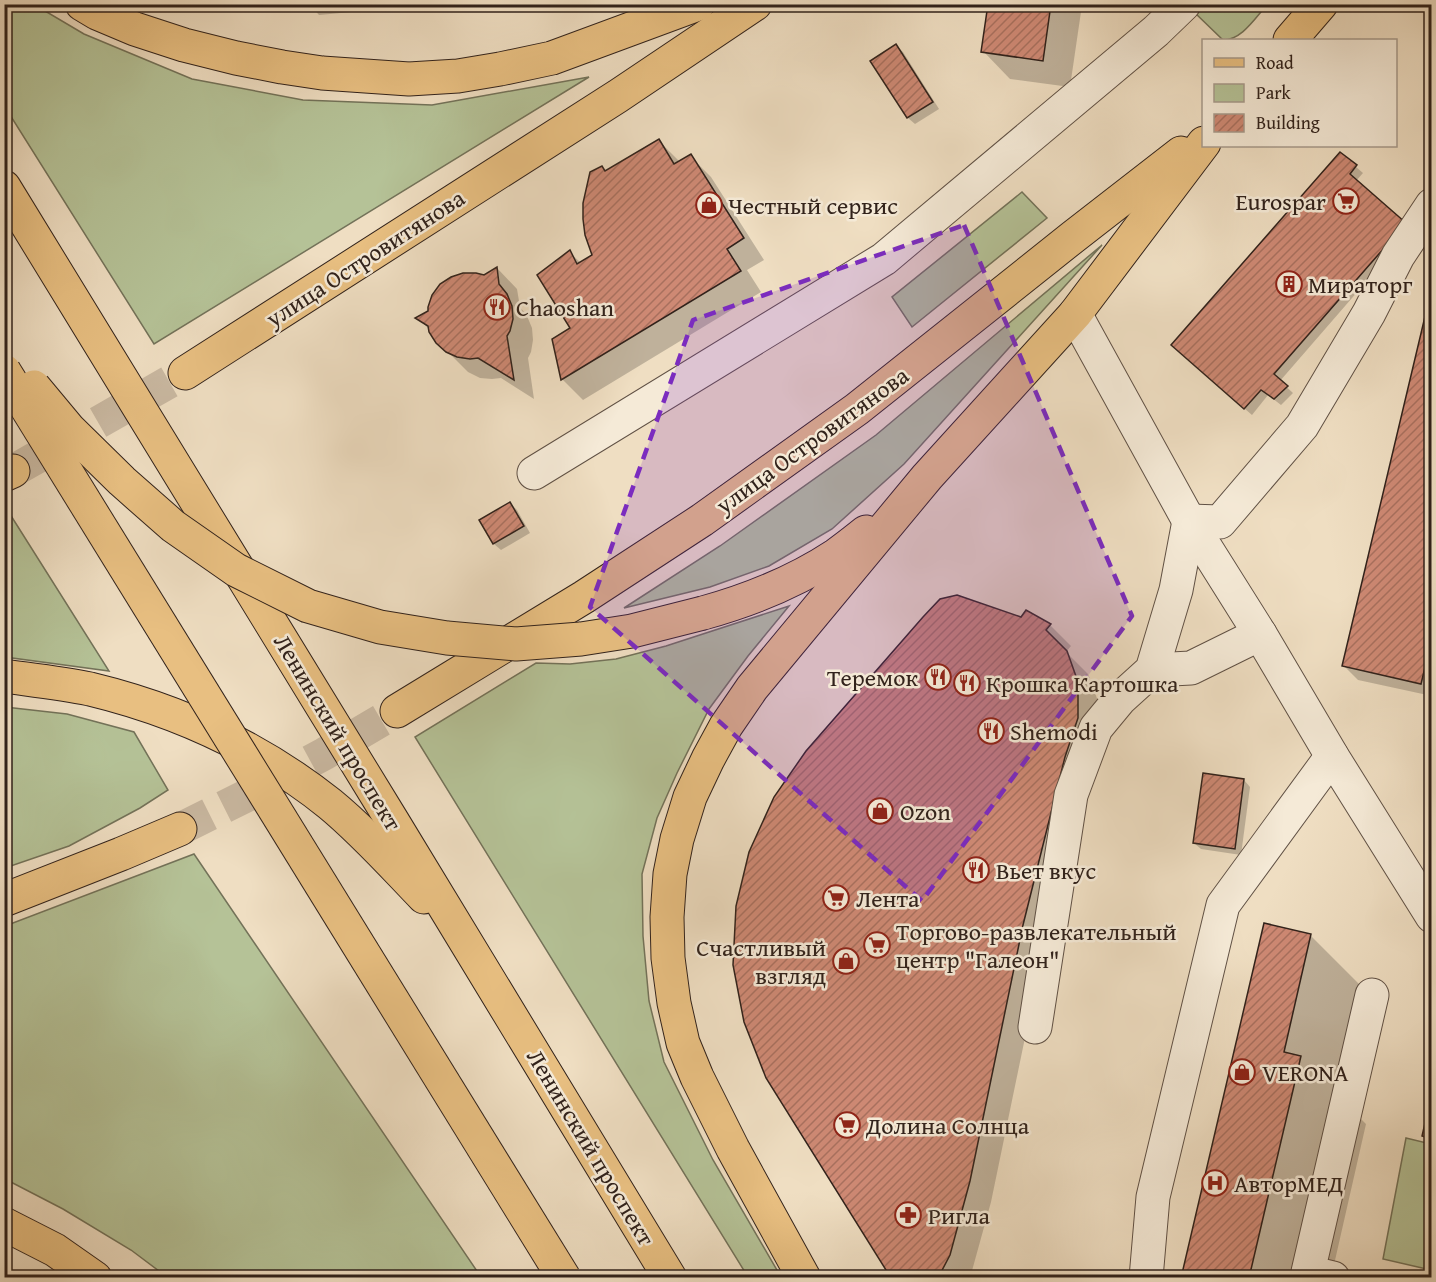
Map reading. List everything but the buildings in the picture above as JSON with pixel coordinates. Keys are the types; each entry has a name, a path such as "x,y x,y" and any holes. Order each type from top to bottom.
{"main road":[{"path":"82,4 135,29 184,45 236,58 322,73 408,79 468,74 552,58 698,4"},
{"name":"улица Островитянова","path":"185,373 618,96 755,4"},
{"path":"1291,39 1321,4"},
{"name":"улица Островитянова","path":"397,711 584,597 702,520 770,472 866,403 1202,137"},
{"path":"804,1278 733,1149 697,1077 683,1043 674,1003 668,958 667,917 670,874 677,839 690,797 726,726 752,688 927,477 1075,314 1202,144"},
{"name":"Ленинский проспект","path":"4,188 670,1278"},
{"path":"4,351 69,429 122,481 173,525 236,570 308,606 380,627 447,638 516,644 581,639 632,631 722,608 768,591 820,565 874,526 927,477"},
{"path":"4,371 564,1278"},
{"path":"4,676 89,689 178,716 229,738 286,772 331,805 360,831 463,937"},
{"path":"4,900 180,829"},
{"path":"4,1224 55,1250 89,1276"}],"lane":[{"path":"534,474 884,259 1156,31 1184,4"},
{"path":"1189,521 1220,522 1302,426 1369,313 1398,256 1431,205"},
{"path":"1075,314 1189,521 1431,916"},
{"path":"1035,1028 1071,795 1096,728 1120,699 1152,670 1176,590 1189,521"},
{"path":"1152,670 1191,668 1260,634"},
{"path":"1146,1278 1153,1197 1223,905 1332,756"},
{"path":"1333,1278 1308,1272 1372,995"}],"highlighted area":[{"path":"964,225 1132,616 922,901 590,607 693,320"}],"green space":[{"path":"5,4 35,5 84,34 192,79 303,100 432,105 589,77 154,344 5,107"},
{"path":"1201,5 1267,5 1253,22 1230,39 1222,39 1194,12"},
{"path":"1022,192 1047,218 912,327 892,297"},
{"path":"1102,245 904,464 832,529 769,566 710,587 624,608 720,546 876,435"},
{"path":"8,511 109,671 5,657 4,512"},
{"path":"789,606 709,709 657,818 642,874 643,936 649,1001 664,1062 713,1160 781,1277 748,1277 415,737 536,663 570,664 616,659 666,646"},
{"path":"5,707 67,714 134,732 168,790 140,808 69,846 5,868"},
{"path":"194,854 481,1277 167,1277 131,1250 63,1209 5,1179 5,926"},
{"path":"1406,1138 1431,1144 1431,1270 1383,1259"}],"tunnel":[{"path":"13,471 185,373"},
{"path":"180,829 324,754 397,711"}],"place":[{"name":"Eurospar","path":"1346,201"},
{"name":"Честный сервис","path":"709,205"},
{"name":"Мираторг","path":"1289,284"},
{"name":"Chaoshan","path":"497,307"},
{"name":"Теремок","path":"938,677"},
{"name":"Крошка Картошка","path":"967,683"},
{"name":"Shemodi","path":"991,731"},
{"name":"Ozon","path":"880,811"},
{"name":"Вьет вкус","path":"976,870"},
{"name":"Лента","path":"836,898"},
{"name":"Торгово-развлекательный центр \"Галеон\"","path":"877,945"},
{"name":"Счастливый взгляд","path":"846,961"},
{"name":"VERONA","path":"1242,1072"},
{"name":"Долина Солнца","path":"847,1125"},
{"name":"АвторМЕД","path":"1215,1183"},
{"name":"Ригла","path":"908,1215"}]}
